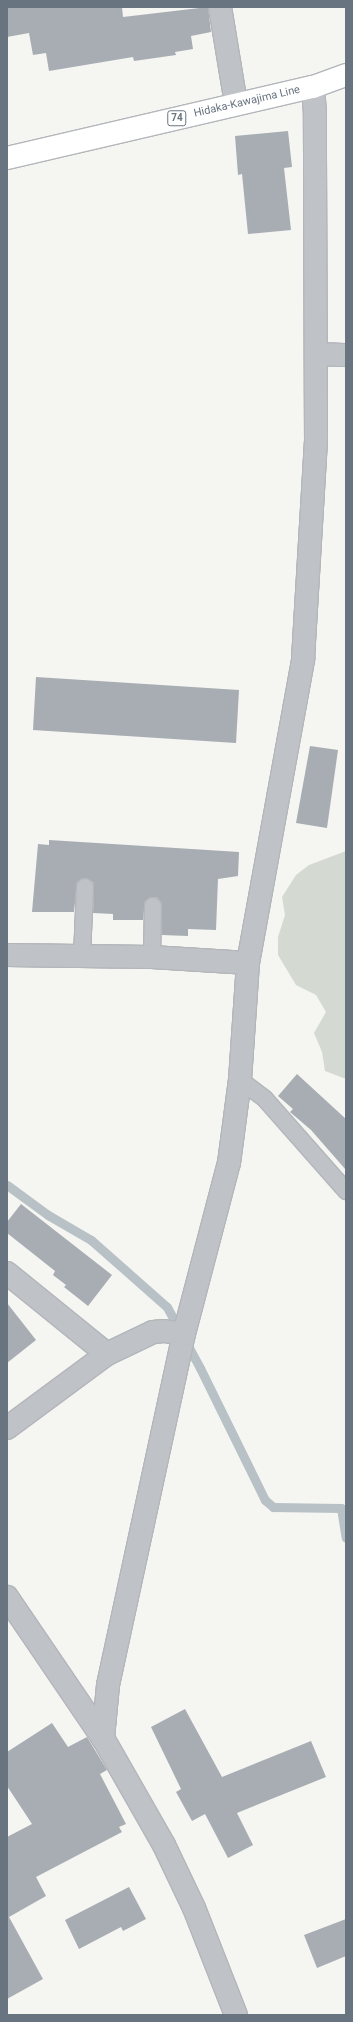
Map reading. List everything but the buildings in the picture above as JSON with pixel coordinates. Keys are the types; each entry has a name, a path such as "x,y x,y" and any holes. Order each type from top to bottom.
{"main road":[{"name":"Hidaka-Kawajima Line","path":"7,158 313,87 346,75"}],"street":[{"path":"220,7 236,104"},
{"path":"104,1738 108,1685 184,1334 229,1163 240,1080 248,963 303,659 316,441 315,114 313,87"},
{"path":"316,354 346,355"},
{"path":"7,955 152,957 248,963"},
{"path":"7,1273 107,1354"},
{"path":"7,1428 107,1354 153,1332 164,1331 184,1334"},
{"path":"7,1597 104,1738 164,1845 194,1908 236,2015"}],"lane":[{"path":"82,956 86,887"},
{"path":"152,957 154,906"},
{"path":"240,1080 265,1098 346,1192"}],"shaded area":[{"path":"346,851 346,1079 325,1071 322,1052 314,1033 326,1012 316,995 296,985 278,955 278,937 285,915 282,897 296,875 309,865"}],"waterway":[{"path":"7,1185 48,1215 91,1240 167,1307 200,1368 265,1500 273,1507 341,1508 346,1538"}]}
